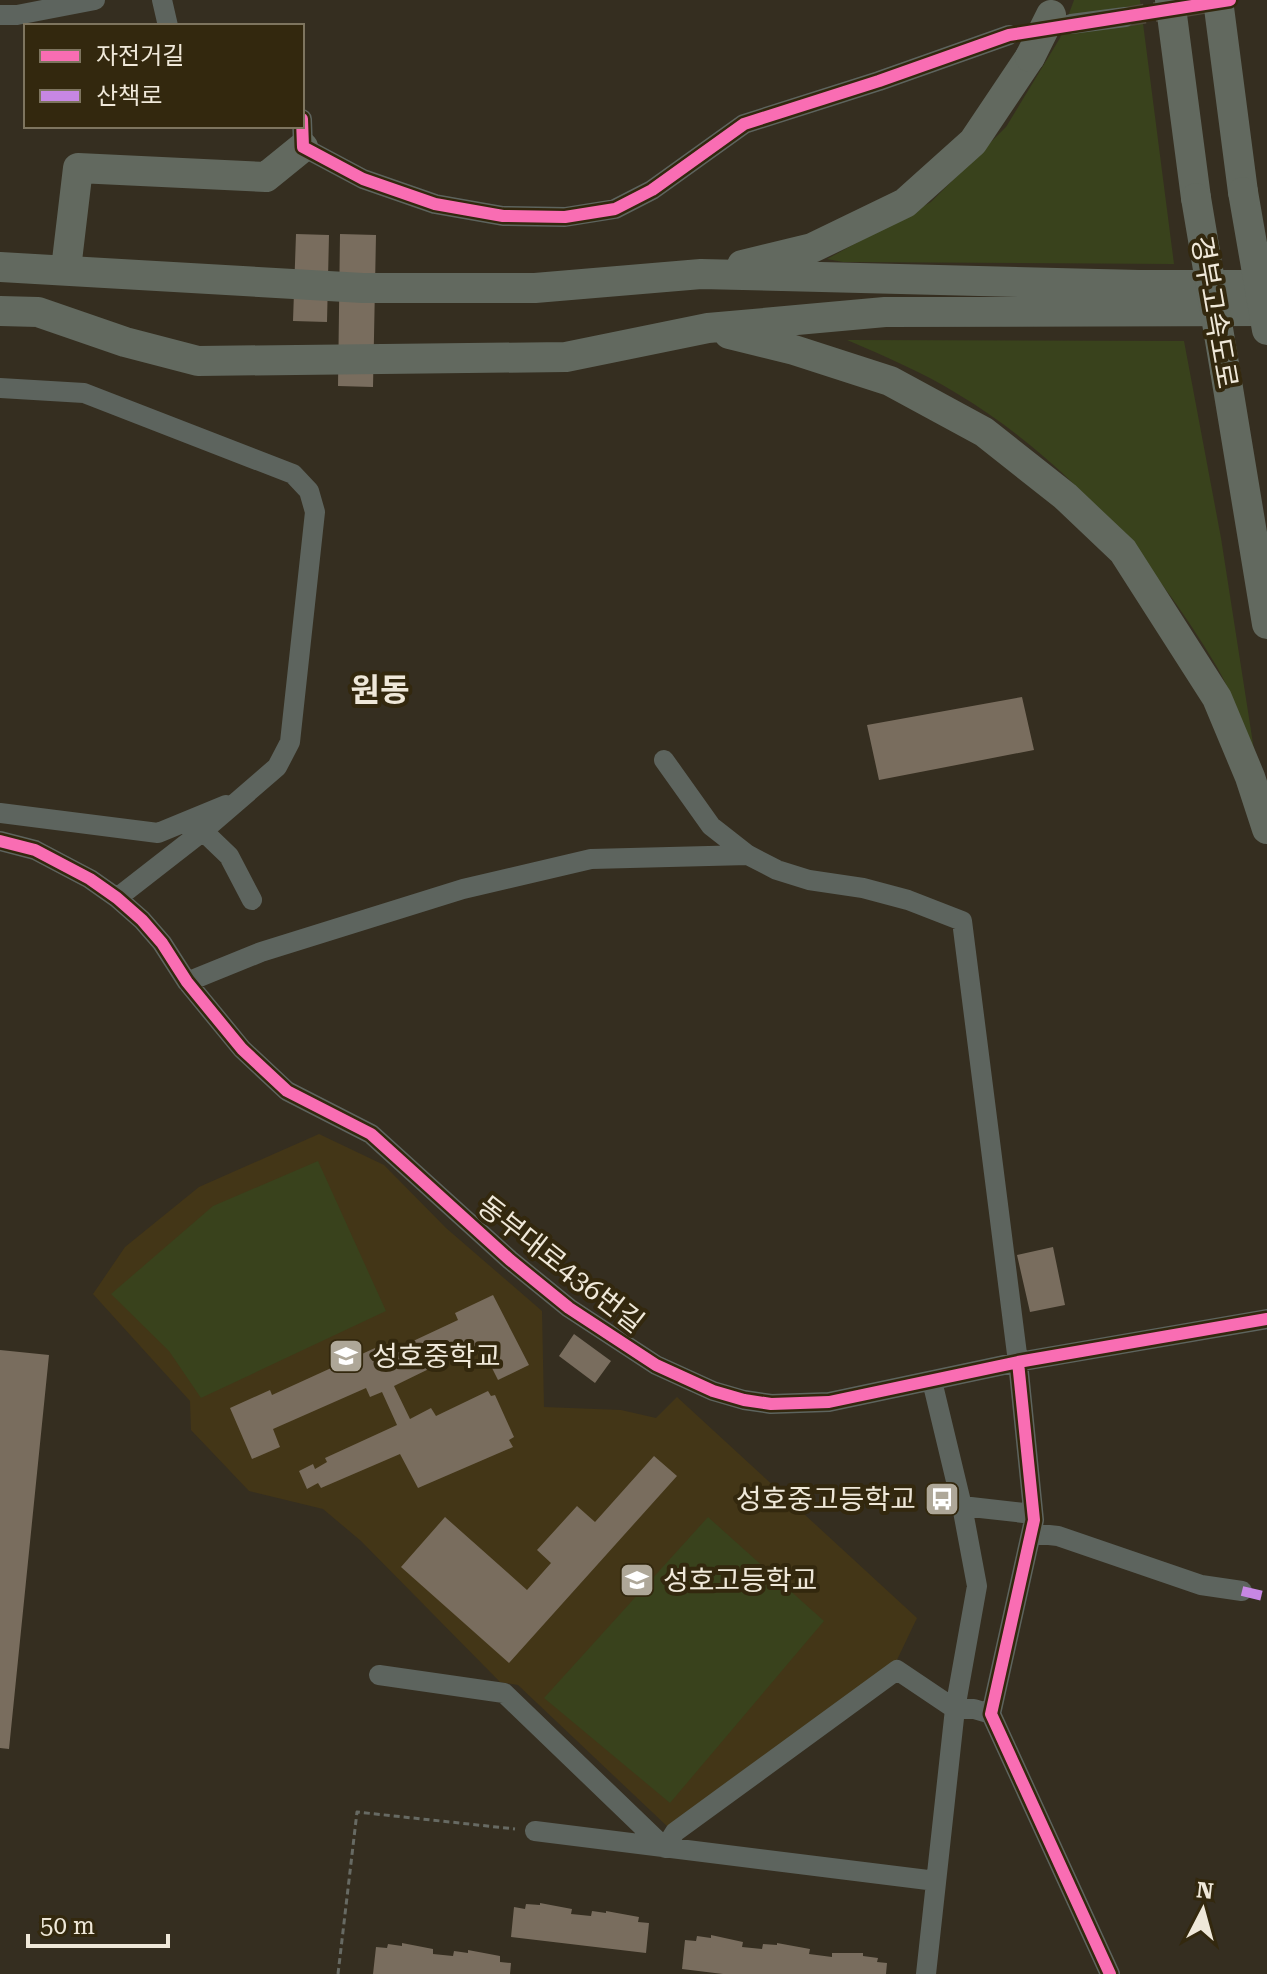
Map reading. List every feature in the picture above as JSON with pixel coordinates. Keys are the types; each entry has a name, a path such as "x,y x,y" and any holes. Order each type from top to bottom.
{"highway":[{"name":"경부고속도로","path":"1170,0 1196,198 1267,624"},
{"name":"경부고속도로","path":"1218,0 1243,192 1267,330"},
{"path":"701,274 812,248 905,203 973,142 1019,46 1059,13"},
{"path":"66,269 78,168 266,177 302,133"},
{"path":"0,267 363,288 535,288 701,274 1139,285 1267,285"},
{"path":"0,311 38,312 125,342 198,361 566,357 708,328 885,312 1267,311"},
{"path":"708,328 794,350 890,381 984,432 1065,496 1123,551 1217,698 1250,777 1267,829"}],"street":[{"path":"0,15 32,13 95,0"},
{"path":"162,0 168,24"},
{"path":"1059,13 1125,17"},
{"path":"302,133 363,179 435,204 503,216 565,217 615,209 652,190 744,124 879,81 1019,46"},
{"path":"0,388 84,393 293,474 309,491 315,512 290,742 277,767 203,831 117,898"},
{"path":"664,760 711,826 748,855 777,870 809,880 863,888 908,900 962,921 1018,1362 1032,1524 991,1714 1110,1974"},
{"path":"0,813 158,833 240,799"},
{"path":"203,831 229,856 252,900"},
{"name":"동부대로436번길","path":"0,841 35,850 90,879 117,898 162,943 187,982 242,1049 287,1091 371,1134 510,1260 629,1349 713,1391 771,1404 829,1402 1018,1362 1267,1319"},
{"path":"187,982 261,952 463,889 591,859 748,855"},
{"path":"926,1974 955,1709 977,1586 962,1506 932,1381"},
{"path":"962,1506 1032,1524 1058,1536 1201,1585 1242,1591"},
{"path":"665,1848 675,1832 897,1670 955,1709 974,1709 991,1714"},
{"path":"379,1675 504,1693 665,1848"},
{"path":"535,1831 936,1881"}],"path":[{"path":"338,1974 357,1812 535,1831"}],"shaded area":[{"path":"319,1134 384,1165 446,1228 542,1311 544,1407 621,1410 656,1418 677,1397 917,1618 896,1662 670,1829 518,1685 500,1682 361,1541 323,1509 249,1491 191,1430 190,1401 93,1294 125,1247 199,1187"}],"green space":[{"path":"1074,0 1140,0 1174,264 843,262 827,259 931,202 1006,127 1060,38"},
{"path":"847,340 1184,341 1221,538 1254,750 1222,677 1192,627 1135,550 1070,480 996,419 956,393"},
{"path":"318,1161 386,1311 201,1398 169,1351 111,1294 213,1206"},
{"path":"708,1517 824,1621 670,1803 544,1698"}],"building":[{"path":"296,234 329,235 327,322 293,321"},
{"path":"340,234 376,235 373,387 338,386"},
{"path":"1022,697 1034,750 879,780 867,725"},
{"path":"1053,1247 1065,1305 1030,1312 1017,1255"},
{"path":"493,1295 529,1365 498,1380 480,1344 394,1386 410,1419 431,1408 436,1416 488,1391 491,1396 495,1395 514,1437 509,1440 513,1447 418,1488 400,1454 321,1488 318,1483 307,1489 299,1471 313,1464 315,1469 327,1462 325,1458 397,1425 382,1392 370,1397 366,1388 273,1429 280,1447 252,1459 230,1408 270,1390 272,1395 375,1348 379,1357 458,1320 455,1313"},
{"path":"574,1334 611,1361 595,1383 559,1356"},
{"path":"0,1350 49,1355 9,1749 0,1748"},
{"path":"654,1456 677,1476 509,1663 401,1567 445,1517 527,1590 551,1563 537,1550 577,1506 595,1522"},
{"path":"540,1903 572,1909 571,1914 591,1916 592,1911 606,1911 639,1917 638,1922 649,1923 646,1953 511,1937 514,1907 525,1909 526,1904"},
{"path":"711,1935 743,1942 742,1947 762,1949 763,1944 777,1943 810,1949 809,1954 832,1957 832,1953 863,1953 863,1956 878,1958 877,1962 887,1963 886,1974 723,1974 682,1969 685,1940 696,1941 697,1936 711,1938"},
{"path":"402,1943 433,1949 433,1954 453,1956 454,1951 468,1953 468,1950 500,1956 500,1962 511,1963 510,1974 373,1974 376,1947 387,1948 388,1944 402,1946"}],"tunnel":[{"path":"1125,17 1227,0"}],"marked path":[{"path":"1242,1591 1267,1597"}],"cycle path":[{"path":"302,128 303,147 363,179 435,204 503,216 565,217 615,209 652,190 744,124 1009,35 1230,0"},
{"path":"0,841 35,850 90,879 117,898 162,943 187,982 242,1049 287,1091 371,1134 510,1260 569,1308 656,1365 713,1391 771,1404 829,1402 1018,1362 1267,1319"},
{"path":"1018,1362 1034,1520 991,1714 1110,1974"}],"place":[{"name":"성호중학교","path":"346,1356"},
{"name":"성호중고등학교","path":"942,1499"},
{"name":"성호고등학교","path":"637,1580"}],"district":[{"name":"원동","path":"380,690"}]}
